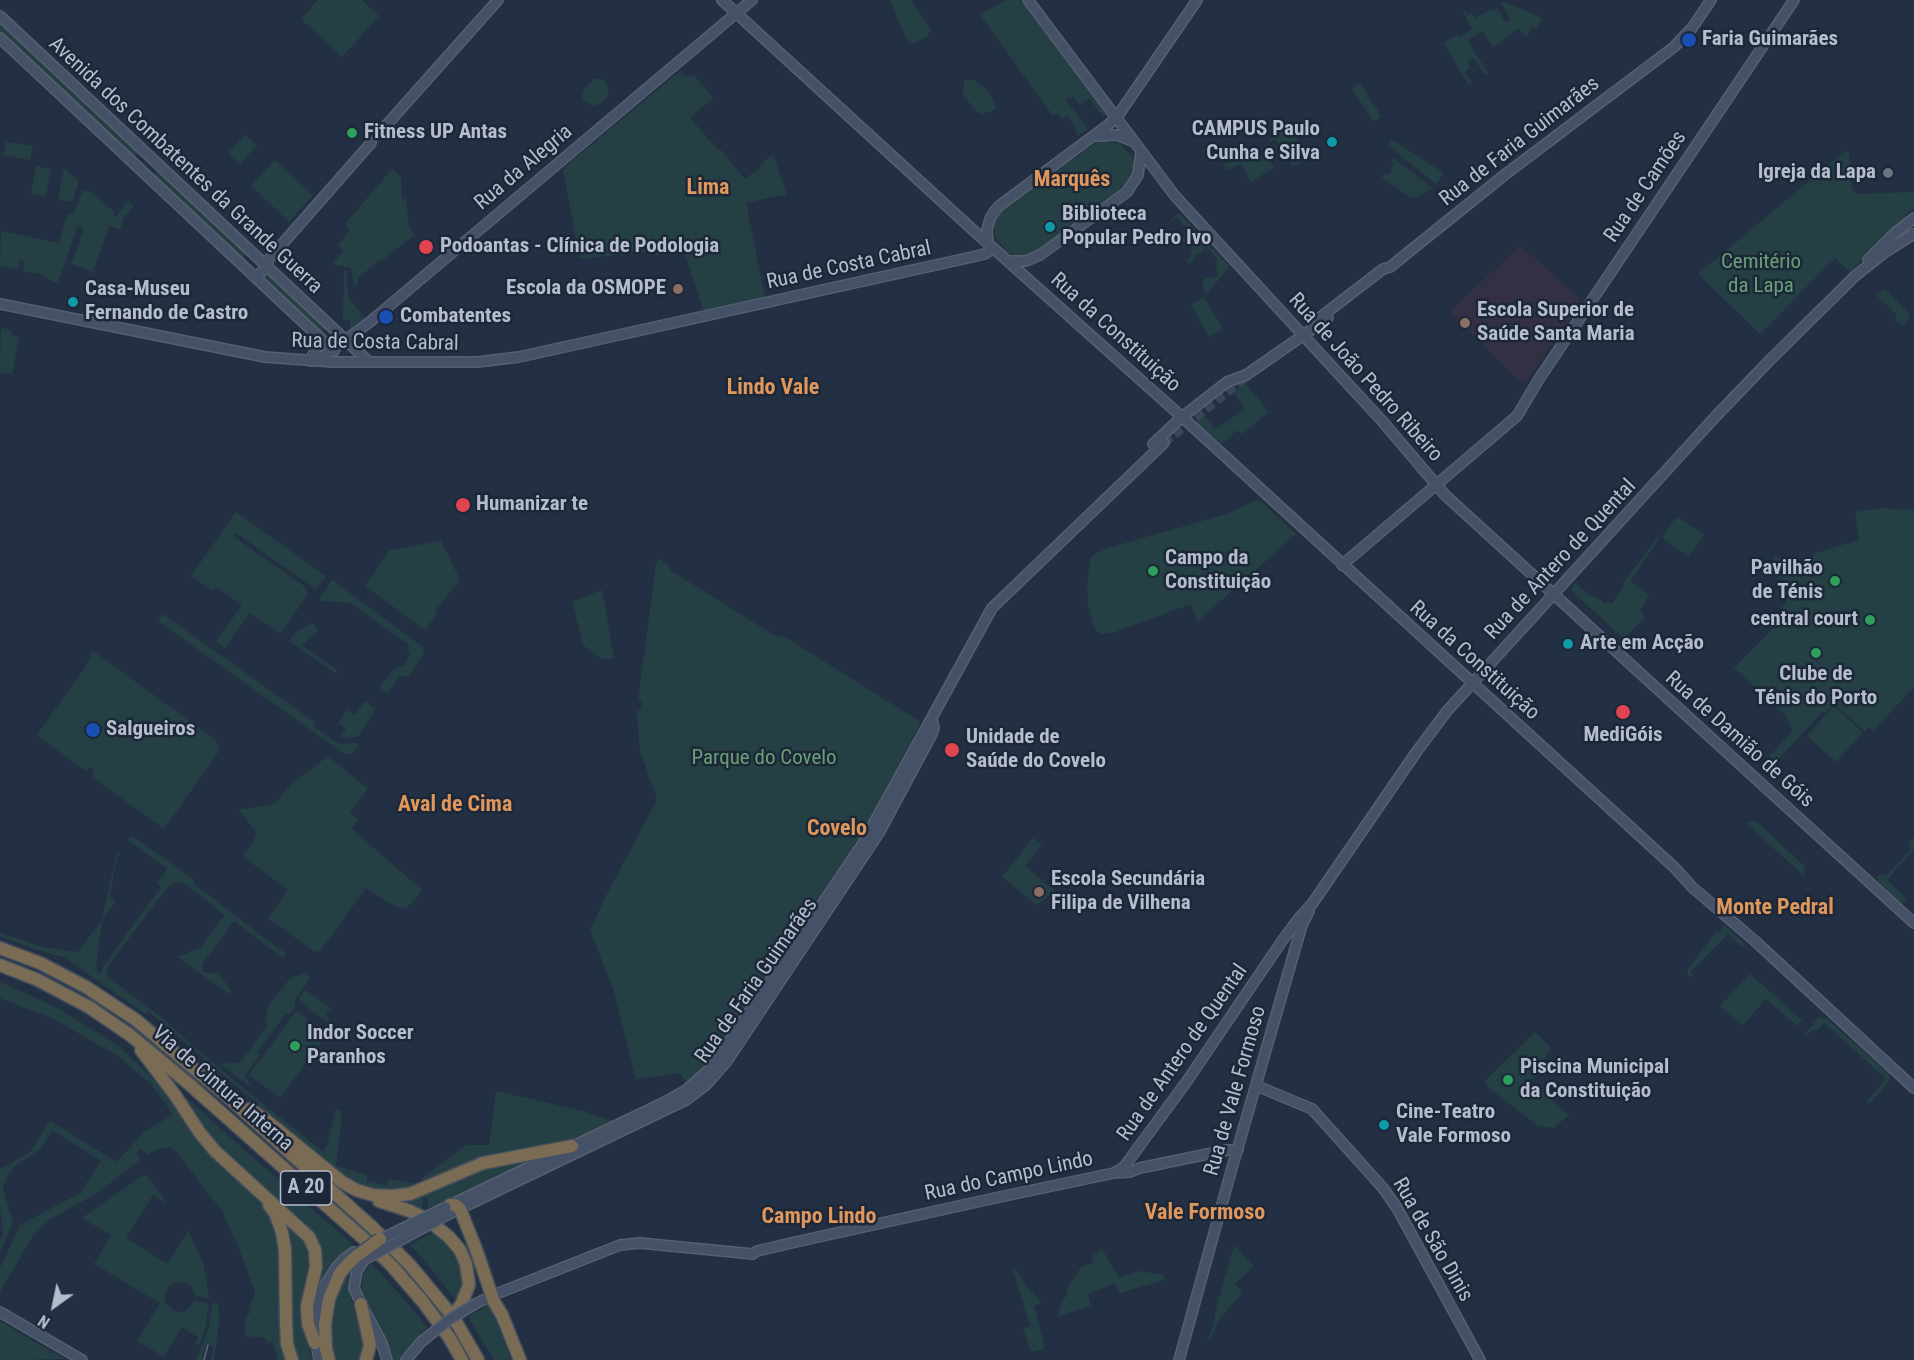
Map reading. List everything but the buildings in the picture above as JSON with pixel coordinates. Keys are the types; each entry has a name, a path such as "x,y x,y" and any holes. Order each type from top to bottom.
{"highway":[{"name":"Via de Cintura Interna","path":"0,948 40,963 108,1000 136,1020 230,1099 393,1247 424,1280 478,1360"},
{"name":"Via de Cintura Interna","path":"0,965 38,980 89,1006 130,1035 189,1084 371,1246 409,1284 449,1337 462,1360"},
{"path":"130,1035 200,1133 216,1151 309,1237 313,1244 316,1267 307,1306 308,1324 315,1343"},
{"path":"202,1076 267,1121 342,1182 356,1190 373,1195 410,1194 483,1163 572,1146"},
{"path":"230,1099 344,1187 360,1195 410,1211 433,1223 449,1237 460,1250 466,1264 469,1285 461,1305 451,1317"},
{"path":"262,1194 282,1232 285,1250 287,1344 292,1360"},
{"path":"457,1209 497,1294 502,1315 520,1360"},
{"path":"329,1360 325,1324 329,1299 340,1273 350,1262 380,1239"},
{"path":"361,1304 370,1345 366,1360"}],"main road":[{"path":"382,129 498,0"},
{"path":"722,0 991,245"},
{"name":"Rua da Alegria","path":"313,361 334,351 752,0"},
{"name":"Rua de João Pedro Ribeiro","path":"1028,0 1175,196 1383,422 1436,486 1554,594"},
{"path":"991,245 987,235 988,222 999,206 1116,117 1197,0"},
{"name":"Rua de Faria Guimarães","path":"1069,534 1072,523 1182,417 1227,382 1246,375 1304,335 1386,274 1390,267 1507,173 1674,46 1692,28 1711,0"},
{"name":"Rua de Camões","path":"1342,565 1517,416 1529,394 1794,0"},
{"name":"Avenida dos Combatentes da Grande Guerra","path":"0,16 369,362"},
{"name":"Avenida dos Combatentes da Grande Guerra","path":"0,38 334,351"},
{"path":"1091,138 1105,134 1116,135 1135,142"},
{"path":"256,278 266,267 269,259 371,143"},
{"path":"1009,261 1026,261 1040,255 1127,192 1138,176 1141,151"},
{"path":"133,164 144,152"},
{"path":"146,176 157,165"},
{"name":"Rua de Antero de Quental","path":"1114,1173 1124,1167 1187,1081 1299,918 1312,904 1447,711 1727,404 1895,233 1914,218"},
{"path":"1895,233 1895,239 1903,242"},
{"name":"Rua de Antero de Quental","path":"1855,276 1884,253 1914,234"},
{"name":"Rua da Constituição","path":"991,245 1182,417 1675,868 1692,887 1755,941 1914,1088"},
{"name":"Rua de Costa Cabral","path":"0,304 265,357 313,361 458,363 519,357 985,254 991,245"},
{"name":"Rua de Faria Guimarães","path":"1318,319 1383,269 1390,267"},
{"path":"313,361 318,336"},
{"name":"Rua de Faria Guimarães","path":"319,1360 315,1343 315,1320 325,1285 340,1263 457,1209 603,1135 686,1100 706,1085 727,1061 879,833 933,735 932,719 993,608 1164,443"},
{"name":"Rua de Damião de Góis","path":"1554,594 1914,923"},
{"name":"Rua de Vale Formoso","path":"1179,1360 1302,925 1312,904"},
{"path":"1278,949 1294,955"},
{"name":"Rua de São Dinis","path":"1257,1086 1312,1109 1372,1175 1398,1208 1480,1360"},
{"name":"Rua de Faria Guimarães","path":"380,1239 457,1209 572,1146 603,1135"},
{"name":"Rua do Campo Lindo","path":"497,1294 620,1245 640,1244 753,1254 757,1251 1114,1173 1130,1172 1227,1150 1238,1150"},
{"path":"1130,1159 1140,1168"},
{"path":"359,1256 354,1282 356,1295 376,1330 387,1360"},
{"path":"406,1360 421,1342 451,1317 497,1294"},
{"path":"0,1312 82,1360"}],"shaded area":[{"path":"1520,245 1582,301 1527,380 1521,382 1450,312"}],"green space":[{"path":"318,0 362,0 379,16 342,57 301,19"},
{"path":"890,0 911,0 931,29 928,36 913,44 907,40"},
{"path":"1006,0 1020,0 1108,114 1103,117 1089,98 1080,105 1073,96 1069,99 1067,97 1065,99 1088,129 1078,136 1075,130 1077,129 1067,116 1062,119 1057,113 1053,116 980,15"},
{"path":"1504,2 1542,18 1537,29 1532,26 1526,37 1519,28 1493,47 1483,31 1467,40 1488,73 1485,75 1474,58 1467,62 1470,68 1465,72 1472,83 1469,85 1443,43 1472,29 1463,12 1465,11 1467,16 1472,13 1475,18 1497,8 1505,22 1511,19 1501,3"},
{"path":"0,23 138,153 133,158 0,34"},
{"path":"680,71 686,77 689,75 691,78 694,75 713,98 690,118 745,179 773,154 787,196 781,195 746,203 765,298 704,311 681,243 657,256 654,251 580,259 563,170"},
{"path":"595,79 601,79 606,83 609,92 604,101 595,106 585,102 582,96 585,88"},
{"path":"964,80 974,80 986,89 996,109 983,114 979,113 963,96"},
{"path":"1360,83 1381,116 1374,122 1352,89"},
{"path":"1283,129 1288,137 1293,134 1308,157 1293,167 1276,139 1270,142 1269,140 1274,137 1273,133"},
{"path":"245,135 257,145 240,164 228,153"},
{"path":"1391,139 1444,173 1436,184 1387,145"},
{"path":"1104,141 1120,144 1132,156 1134,170 1127,187 1032,254 1019,256 1006,251 995,236 995,224 999,214 1015,200 1096,143"},
{"path":"6,142 33,146 30,160 3,155"},
{"path":"1252,147 1259,159 1267,154 1274,168 1250,182 1242,164 1226,170 1224,165 1238,157 1244,148 1248,151"},
{"name":"Cemitério da Lapa","path":"1845,151 1849,153 1852,191 1855,191 1855,194 1914,192 1914,210 1909,211 1903,220 1850,272 1835,258 1760,334 1698,274"},
{"path":"1394,158 1432,188 1418,197 1411,198 1382,178 1385,173 1389,175 1392,170 1390,169 1394,163 1391,161"},
{"path":"275,160 313,195 289,222 251,185"},
{"path":"36,166 51,169 46,196 31,193"},
{"path":"64,169 79,181 72,202 58,200"},
{"path":"392,169 401,177 402,199 406,199 409,225 414,235 357,279 359,282 354,287 351,268 332,264 343,251 338,245 350,230 345,224"},
{"path":"158,170 247,254 241,260 152,177"},
{"path":"83,190 89,192 90,190 114,212 113,216 116,217 128,200 134,206 124,217 120,229 109,226 93,272 71,264 84,229 78,225 58,283 40,274 23,271 25,261 19,260 18,270 1,266 0,268 1,231 59,243 68,213 73,214"},
{"path":"1179,213 1230,267 1206,294 1202,285 1205,278 1218,275 1217,259 1210,250 1205,248 1201,253 1195,254 1193,262 1189,264 1186,261 1192,255 1191,248 1183,241 1175,242 1173,239 1183,237 1191,229 1182,224 1179,217 1167,224"},
{"path":"344,271 347,271 348,297 361,313 360,317 364,318 350,329 350,320 343,320"},
{"path":"268,275 326,328 321,334 263,281"},
{"path":"1885,289 1906,310 1910,318 1903,325 1895,320 1897,315 1876,295"},
{"path":"1204,297 1223,329 1209,337 1191,305"},
{"path":"1,328 12,330 11,335 19,337 12,374 3,372 0,374"},
{"path":"1244,384 1269,412 1242,434 1237,430 1222,444 1197,423 1197,420 1204,415 1215,430 1245,408 1234,393"},
{"path":"1259,499 1258,502 1263,503 1296,534 1197,622 1191,604 1115,632 1102,634 1095,630 1088,604 1087,584 1091,556 1108,548 1227,514"},
{"name":"Clube de Ténis do Porto","path":"1882,508 1914,510 1914,687 1873,731 1869,727 1865,731 1834,704 1826,713 1823,711 1775,763 1772,761 1767,767 1763,764 1792,731 1786,716 1734,668 1771,631 1793,587 1788,582 1767,573 1775,555 1798,572 1816,553 1859,540 1855,512"},
{"path":"236,512 326,576 317,588 314,588 236,533 234,537 304,586 307,592 306,597 280,634 250,613 225,648 216,642 242,605 216,587 213,591 191,576"},
{"path":"1677,516 1704,535 1689,557 1662,538"},
{"path":"1659,535 1657,542 1630,581 1649,595 1640,611 1645,617 1624,639 1572,591 1573,584 1576,583 1590,596 1597,597 1605,604 1608,601 1611,604 1622,590 1624,582"},
{"path":"441,541 460,580 434,612 437,614 425,630 365,586 390,550"},
{"name":"Parque do Covelo","path":"659,559 668,564 670,570 779,638 782,635 919,721 920,724 865,828 714,1053 699,1072 688,1081 681,1073 636,1079 613,989 590,930 656,802 656,795 640,752 637,711 641,710 642,701 638,701 656,564"},
{"path":"332,580 423,647 424,654 409,675 399,677 387,694 379,688 394,669 403,666 408,659 409,645 352,604 321,601 321,596"},
{"path":"602,590 614,658 603,660 583,645 572,602"},
{"path":"163,614 316,723 314,727 339,744 358,743 359,746 351,754 344,754 158,621"},
{"path":"311,623 318,631 302,645 338,671 336,674 289,641 295,633"},
{"path":"93,651 216,740 219,751 164,829 93,777 93,768 90,767 87,772 37,735 84,669"},
{"path":"365,701 376,709 358,737 340,738 346,729 338,723 347,710 355,715"},
{"path":"1834,706 1863,733 1836,762 1807,736"},
{"path":"328,756 368,789 350,812 358,820 352,829 422,890 406,909 396,907 366,888 320,951 315,952 268,918 288,890 242,856 253,843 257,833 239,810 274,804 293,783"},
{"path":"1750,821 1757,822 1805,867 1804,876 1747,824"},
{"path":"132,836 192,878 195,885 286,954 283,958 234,921 202,964 203,972 216,973 222,977 231,992 229,994 178,957 201,947 225,915 185,884 176,882 166,889 108,966 107,974 109,978 158,1015 226,1074 322,1151 327,1146 336,1109 342,1111 336,1166 367,1175 367,1181 387,1185 388,1179 416,1184 422,1182 422,1178 467,1145 489,1145 496,1091 583,1111 615,1122 574,1141 415,1188 383,1192 354,1186 148,1011 145,1014 64,957 0,936 0,933 42,947 78,952 102,920 96,967 99,975 161,887 157,883 168,869 128,840"},
{"path":"1914,837 1914,849 1887,880 1907,899 1901,903 1878,882 1877,877 1887,875 1911,849 1909,843"},
{"path":"1033,838 1042,844 1025,866 1055,891 1037,905 1002,877"},
{"path":"119,852 110,894 110,897 116,901 102,920 116,856"},
{"path":"1725,925 1745,944 1742,947 1728,934 1691,972 1693,975 1690,977 1687,974 1688,969 1716,932 1719,933"},
{"path":"305,973 310,977 296,998 294,1009 289,1015 286,1013 257,1053 260,1055 245,1076 253,1088 221,1064 241,1062 266,1028 267,1008 288,981"},
{"path":"1750,974 1802,1020 1797,1026 1766,999 1742,1026 1720,1006"},
{"path":"0,982 58,1008 120,1047 155,1081 197,1138 222,1166 260,1200 275,1226 280,1249 281,1339 285,1360 278,1360 273,1342 267,1343 265,1338 245,1336 245,1321 251,1310 250,1304 255,1292 239,1248 224,1214 177,1152 168,1147 147,1155 141,1149 136,1154 141,1159 99,1192 49,1220 33,1236 0,1292 0,1268 20,1225 80,1193 101,1161 52,1130 41,1149 15,1166 7,1176 3,1188 13,1223 0,1252 0,1240 3,1233 0,1169 30,1152 50,1121 117,1162 143,1133 173,1114 152,1085 118,1056 54,1019 0,998"},
{"path":"305,990 331,1008 326,1013 330,1024 300,1002 300,996"},
{"name":"Indor Soccer Paranhos","path":"296,1011 327,1034 280,1098 249,1075"},
{"path":"1819,1017 1826,1018 1889,1074 1889,1082 1870,1104 1867,1101 1885,1080 1884,1077 1824,1023 1816,1031 1803,1037"},
{"name":"Piscina Municipal da Constituição","path":"1535,1032 1551,1048 1541,1064 1543,1067 1530,1080 1569,1115 1553,1128 1538,1126 1484,1082"},
{"path":"177,1093 188,1099 357,1248 338,1259 324,1278 315,1295 312,1318 318,1253 229,1162"},
{"path":"539,1158 428,1209 427,1197 423,1199 422,1211 390,1199 476,1170"},
{"path":"145,1174 168,1204 153,1195 126,1238 168,1264 188,1231 204,1265 209,1299 195,1295 192,1287 184,1282 174,1283 168,1287 165,1302 174,1311 186,1311 195,1301 209,1304 205,1330 199,1346 195,1343 198,1337 182,1327 164,1357 137,1341 160,1303 94,1264 111,1235 82,1218"},
{"path":"281,1219 304,1240 311,1256 304,1325 312,1360 296,1360 294,1356"},
{"path":"435,1232 450,1248 461,1271 462,1289 457,1302 410,1245"},
{"path":"1234,1245 1254,1266 1235,1284 1242,1293 1219,1320 1211,1338 1206,1337 1209,1336 1213,1326"},
{"path":"1102,1249 1119,1278 1138,1271 1164,1275 1165,1280 1120,1293 1115,1283 1088,1294 1091,1306 1058,1316 1071,1282 1082,1266 1093,1263 1092,1256"},
{"path":"356,1262 349,1284 349,1292 365,1343 361,1360 334,1360 330,1348 330,1313 340,1279"},
{"path":"371,1263 427,1327 399,1360 392,1360 362,1292 363,1275"},
{"path":"1016,1269 1042,1303 1034,1306 1045,1345 1044,1349 1031,1352 1023,1328 1030,1326 1013,1270"},
{"path":"212,1303 218,1304 219,1322 214,1360 210,1360 214,1347 206,1344 202,1360 196,1360 209,1327"},
{"path":"490,1305 511,1360 494,1360 468,1317"},
{"path":"0,1321 23,1335 65,1359 0,1360"}],"tunnel":[{"path":"371,143 382,130"},
{"path":"1164,443 1246,377"}],"tram line":[{"path":"204,1360 208,1345"}],"place":[{"name":"Faria Guimarães","path":"1689,40"},
{"name":"Fitness UP Antas","path":"352,133"},
{"name":"CAMPUS Paulo Cunha e Silva","path":"1332,142"},
{"name":"Igreja da Lapa","path":"1888,173"},
{"name":"Biblioteca Popular Pedro Ivo","path":"1050,227"},
{"name":"Podoantas - Clínica de Podologia","path":"426,247"},
{"name":"Escola da OSMOPE","path":"678,289"},
{"name":"Casa-Museu Fernando de Castro","path":"73,302"},
{"name":"Combatentes","path":"386,317"},
{"name":"Escola Superior de Saúde Santa Maria","path":"1465,323"},
{"name":"Humanizar te","path":"463,505"},
{"name":"Campo da Constituição","path":"1153,571"},
{"name":"Pavilhão de Ténis","path":"1835,581"},
{"name":"central court","path":"1870,620"},
{"name":"Arte em Acção","path":"1568,644"},
{"name":"Clube de Ténis do Porto","path":"1816,653"},
{"name":"MediGóis","path":"1623,712"},
{"name":"Salgueiros","path":"93,730"},
{"name":"Unidade de Saúde do Covelo","path":"952,750"},
{"name":"Escola Secundária Filipa de Vilhena","path":"1039,892"},
{"name":"Indor Soccer Paranhos","path":"295,1046"},
{"name":"Piscina Municipal da Constituição","path":"1508,1080"},
{"name":"Cine-Teatro Vale Formoso","path":"1384,1125"}],"district":[{"name":"Marquês","path":"1072,180"},
{"name":"Lima","path":"708,188"},
{"name":"Lindo Vale","path":"773,388"},
{"name":"Aval de Cima","path":"455,805"},
{"name":"Covelo","path":"837,829"},
{"name":"Monte Pedral","path":"1775,908"},
{"name":"Vale Formoso","path":"1205,1213"},
{"name":"Campo Lindo","path":"819,1217"}]}
